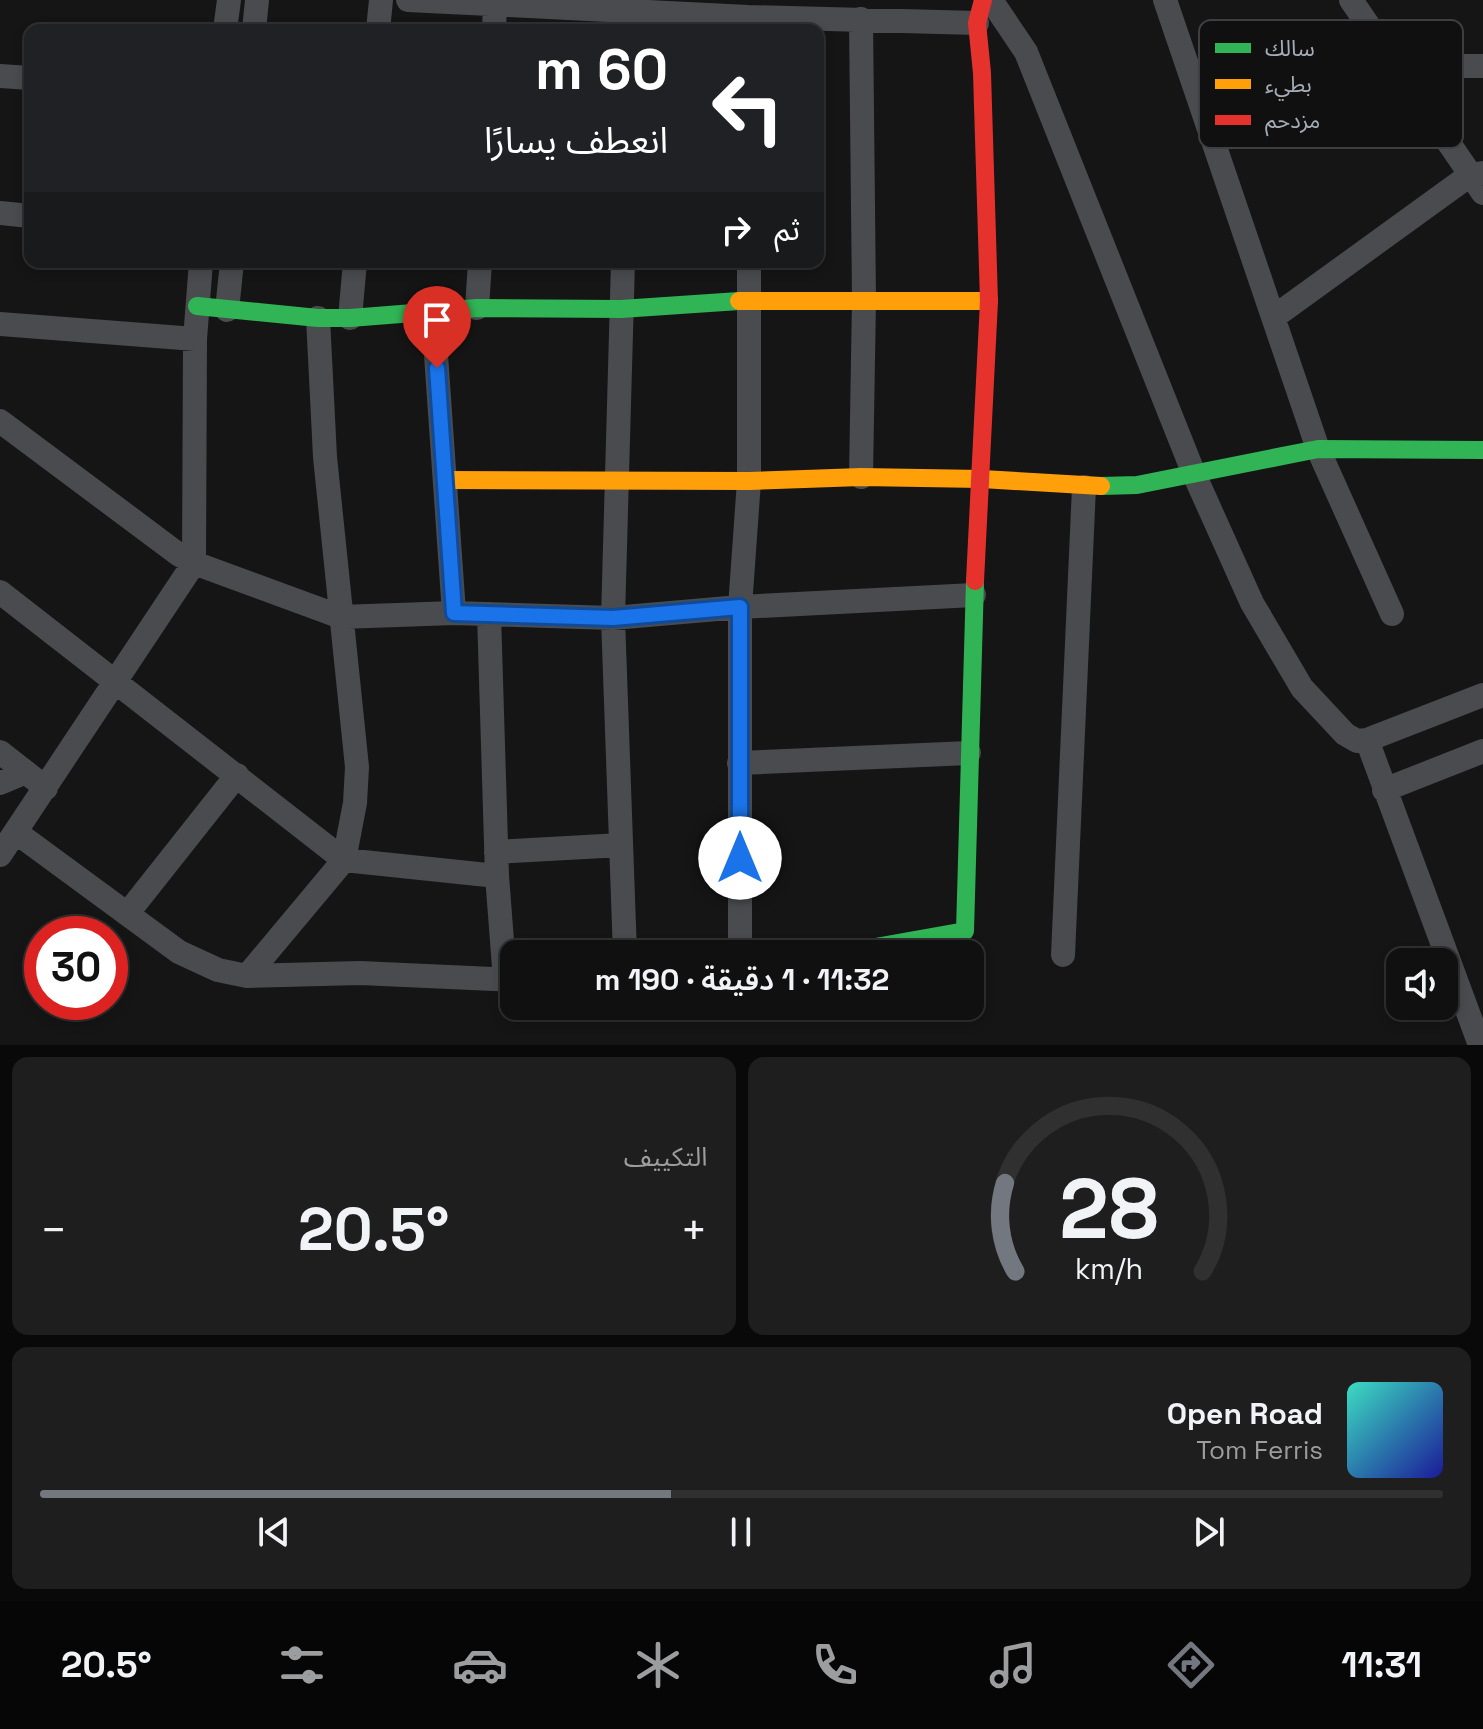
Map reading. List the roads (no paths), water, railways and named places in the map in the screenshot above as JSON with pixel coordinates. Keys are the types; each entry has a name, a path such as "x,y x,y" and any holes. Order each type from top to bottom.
{"street":[{"path":"226,24 229,0"},
{"path":"255,24 257,0"},
{"path":"379,24 381,0"},
{"path":"408,0 495,5 634,20 748,23 980,11 989,301 974,595 965,931 915,940"},
{"path":"991,0 1026,52 1194,474 1252,603 1302,688 1345,734 1357,741 1367,740 1483,695"},
{"path":"1165,0 1199,99"},
{"path":"1351,0 1364,20"},
{"path":"494,24 495,5"},
{"path":"861,19 864,300 861,477"},
{"path":"0,76 24,78"},
{"path":"1216,148 1318,449 1392,614"},
{"path":"1274,317 1479,180 1455,148"},
{"path":"0,213 24,215"},
{"path":"0,855 194,563 195,339 200,268"},
{"path":"227,310 231,268"},
{"path":"350,318 354,268"},
{"path":"477,308 480,268"},
{"path":"623,268 613,618 624,940"},
{"path":"740,940 740,607 749,481 749,268"},
{"path":"197,306 318,318 350,318 477,308 621,309 749,300 989,301"},
{"path":"433,312 454,613"},
{"path":"247,976 344,860 355,803 357,767 325,457 318,318"},
{"path":"0,324 195,339"},
{"path":"0,421 178,554 194,563 341,617 454,613 613,618 740,607 974,595"},
{"path":"445,480 749,481 861,477 982,479 1084,487 1137,485 1318,449 1483,450"},
{"path":"1063,955 1084,487"},
{"path":"0,592 344,860 497,864 621,845"},
{"path":"489,614 497,864 505,940"},
{"path":"1367,740 1480,1045"},
{"path":"1384,790 1483,751"},
{"path":"0,752 46,788"},
{"path":"739,763 969,753"},
{"path":"0,783 26,772"},
{"path":"127,914 237,775"},
{"path":"17,833 179,952 218,970 247,976 360,973 500,980"}]}
